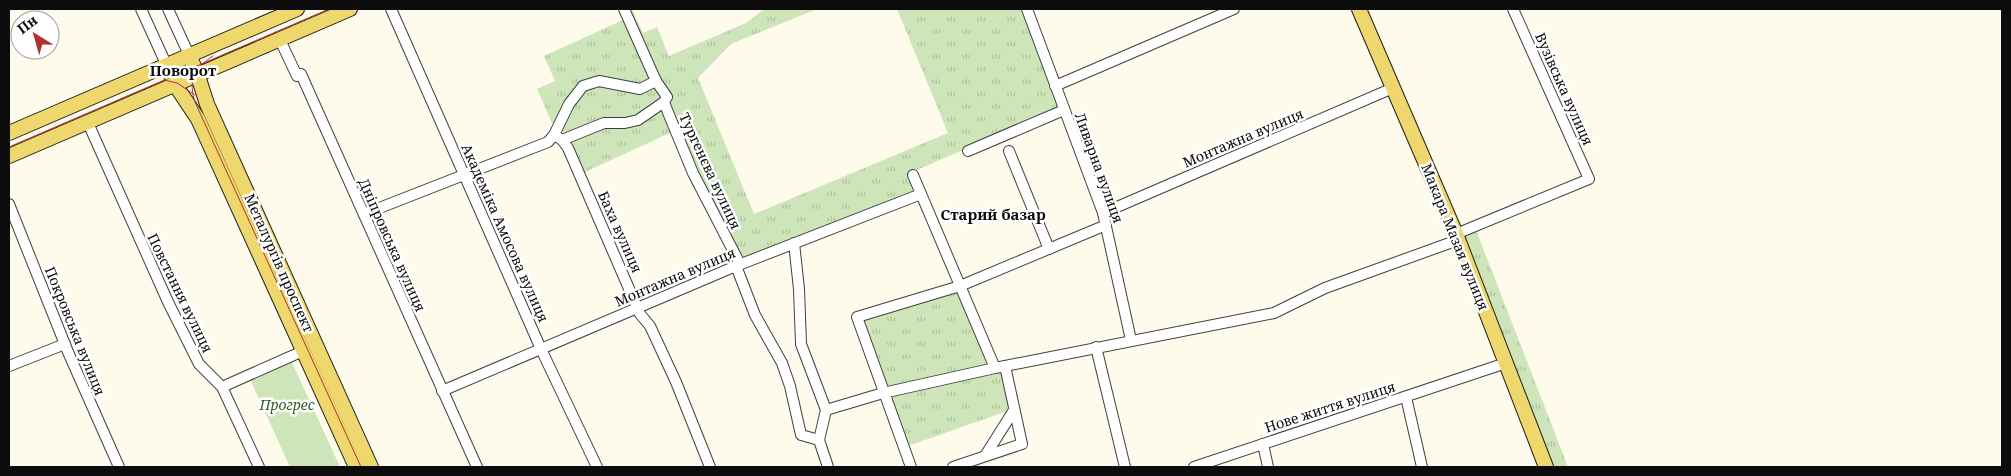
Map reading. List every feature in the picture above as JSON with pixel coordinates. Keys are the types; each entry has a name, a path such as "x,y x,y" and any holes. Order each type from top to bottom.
{"main road":[{"path":"9,134 298,9"},
{"path":"9,156 176,86 350,9"},
{"name":"Макара Мазая вулиця","path":"1359,9 1457,237 1546,467"},
{"name":"Металургів проспект","path":"190,57 207,104 358,464"},
{"name":"Металургів проспект","path":"167,66 176,86 198,119 310,348"}],"street":[{"path":"141,9 167,66"},
{"path":"168,9 190,57"},
{"name":"Академіка Амосова вулиця","path":"391,9 541,349 597,467"},
{"name":"Тургенєва вулиця","path":"624,9 656,80 668,97 664,102 693,173 738,265 755,315 782,363 790,386 801,435 820,440"},
{"name":"Ливарна вулиця","path":"1027,9 1103,213 1131,340"},
{"path":"1055,86 1234,9"},
{"name":"Вузівська вулиця","path":"1457,237 1589,179 1513,9"},
{"name":"Дніпровська вулиця","path":"280,40 297,76 300,74 477,467"},
{"path":"558,137 569,104 583,86 599,81 640,89 656,80"},
{"name":"Монтажна вулиця","path":"1103,213 1393,88"},
{"path":"364,214 464,176 558,137 598,125 625,124 638,120 664,102"},
{"path":"968,151 1064,110"},
{"name":"Повстання вулиця","path":"88,123 164,293 199,364 222,387 259,467"},
{"name":"Баха вулиця","path":"558,137 568,148 638,307 650,326 676,382 710,467"},
{"path":"1009,151 1048,249"},
{"path":"913,175 960,286 1000,367 1014,410 1022,444 953,467"},
{"name":"Монтажна вулиця","path":"442,391 738,265 921,194"},
{"name":"Покровська вулиця","path":"9,204 65,344 119,467"},
{"path":"911,467 857,317 960,286 1106,225"},
{"path":"826,410 883,393 1000,367 1274,312 1325,288 1457,237"},
{"path":"794,243 799,289 801,344 826,410 820,440 828,467"},
{"path":"9,366 65,344"},
{"path":"1096,347 1125,467"},
{"path":"222,387 310,348"},
{"name":"Нове життя вулиця","path":"1194,467 1506,363"},
{"name":"Нове життя вулиця","path":"1406,396 1422,467"},
{"path":"987,467 985,456 1014,410"},
{"name":"Нове життя вулиця","path":"1263,444 1268,467"}],"green space":[{"path":"628,9 632,9 643,33 657,27 669,56 746,23 764,9 817,9 731,44 698,78 754,214 948,133 897,9 1023,9 1060,108 910,173 917,193 741,261 697,172"},
{"path":"625,19 674,131 583,173 564,132 552,123 537,89 555,81 544,56"},
{"path":"1476,230 1568,467 1548,467 1459,237"},
{"path":"959,288 993,367 884,391 859,318"},
{"name":"Прогрес","path":"290,358 340,467 290,467 249,377"},
{"path":"1004,368 1013,409 905,447 886,394"}],"tram line":[{"path":"9,147 329,9"},
{"path":"213,56 201,65 194,76 192,88 195,102 361,467"},
{"path":"164,80 177,83 195,95"}],"district":[{"name":"Поворот","path":"183,71"},
{"name":"Старий базар","path":"993,215"}]}
